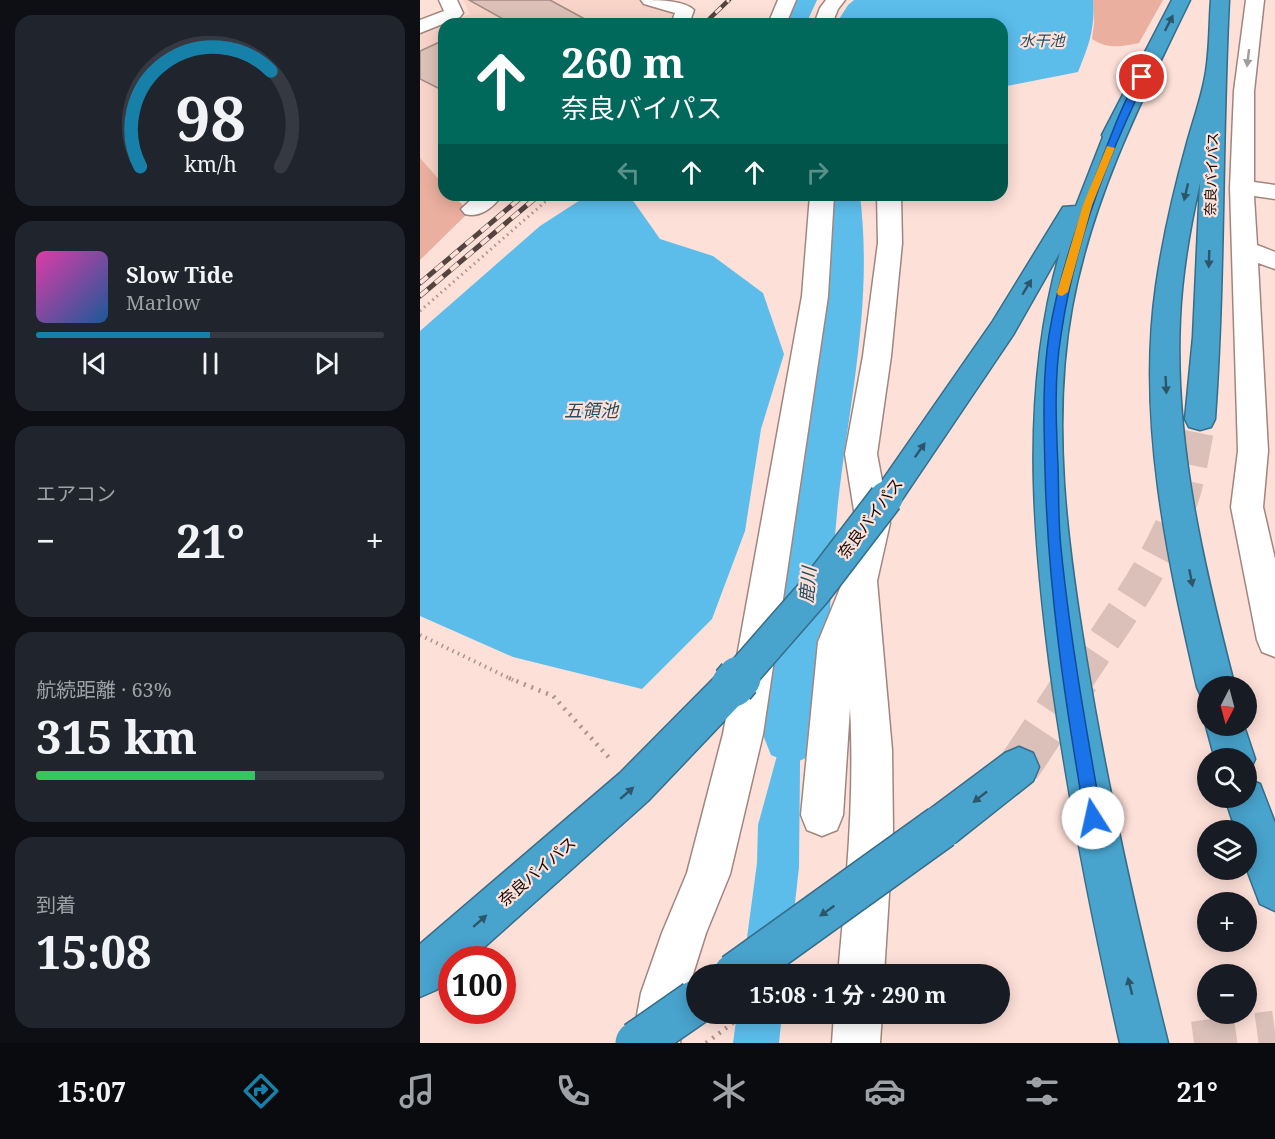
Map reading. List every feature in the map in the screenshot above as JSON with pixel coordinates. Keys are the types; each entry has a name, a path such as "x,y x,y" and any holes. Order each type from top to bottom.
{"highway":[{"name":"奈良バイパス","path":"420,974 634,786 733,685 814,592 886,498 1003,328 1064,225 1181,0"},
{"name":"奈良バイパス","path":"1200,420 1207,337 1220,0"},
{"path":"1212,676 1181,527 1169,447 1165,376 1166,318 1180,218 1216,74"},
{"path":"1123,115 1088,205 1064,284 1054,337 1049,395 1049,455 1053,538 1073,704 1093,818 1144,1043"},
{"path":"751,964 836,905 1019,767"},
{"path":"1249,808 1275,889"},
{"path":"638,1043 686,1009"}],"street":[{"path":"442,18 454,13 448,0"},
{"path":"650,0 686,10 683,18"},
{"path":"780,18 787,0"},
{"path":"825,18 829,8 836,0"},
{"path":"1255,0 1244,91 1242,188 1253,451 1247,507 1275,640"},
{"path":"420,27 438,20"},
{"path":"1242,188 1275,192"},
{"path":"656,1043 664,993 684,933 708,874 743,734 815,296 822,201"},
{"path":"822,815 836,642 860,580 873,523 861,454 878,356 890,243 889,201"},
{"path":"1245,249 1275,261"},
{"path":"860,580 872,772 872,830 862,964"},
{"path":"856,1043 857,1024"}],"path":[{"path":"420,311 546,201"},
{"path":"420,635 495,672 553,696 634,786"},
{"path":"706,1043 732,1024"}],"shaded area":[{"path":"463,0 639,0 681,12 678,18 460,18 470,14"},
{"path":"1093,0 1163,0 1139,43 1114,46 1092,39"},
{"path":"438,28 438,178 420,158 420,35"},
{"path":"420,158 438,178 438,201 459,201 469,212 420,260"}],"water":[{"name":"水干池","path":"854,0 1093,0 1093,20 1088,45 1078,72 1008,86 1008,18 840,18"},
{"name":"五領池","path":"579,201 633,201 660,239 713,256 763,293 784,354 761,429 745,531 712,619 642,689 513,657 420,616 420,331 540,226"},
{"path":"801,668 799,867 788,964 743,964 757,863 758,825"},
{"path":"736,1024 781,1024 779,1043 733,1043"}],"building":[{"path":"469,0 550,0 583,18 501,18"},
{"path":"438,43 438,88 420,79 420,51"}],"waterway":[{"name":"鹿川","path":"795,18 804,0"},
{"name":"鹿川","path":"792,735 814,503 843,310 846,233 843,201"}],"tunnel":[{"path":"1077,680 1122,614 1162,545 1183,496 1200,419"},
{"path":"1019,767 1078,678"},
{"path":"1194,1043 1275,1032"}],"railway":[{"path":"710,18 729,0"},
{"path":"420,283 517,201"},
{"path":"420,296 532,201"}],"slow traffic":[{"path":"1062,292 1075,242 1110,148"}],"route":[{"path":"1093,818 1073,704 1060,606 1052,527 1049,395 1054,337 1075,242 1123,115 1142,77"}]}
